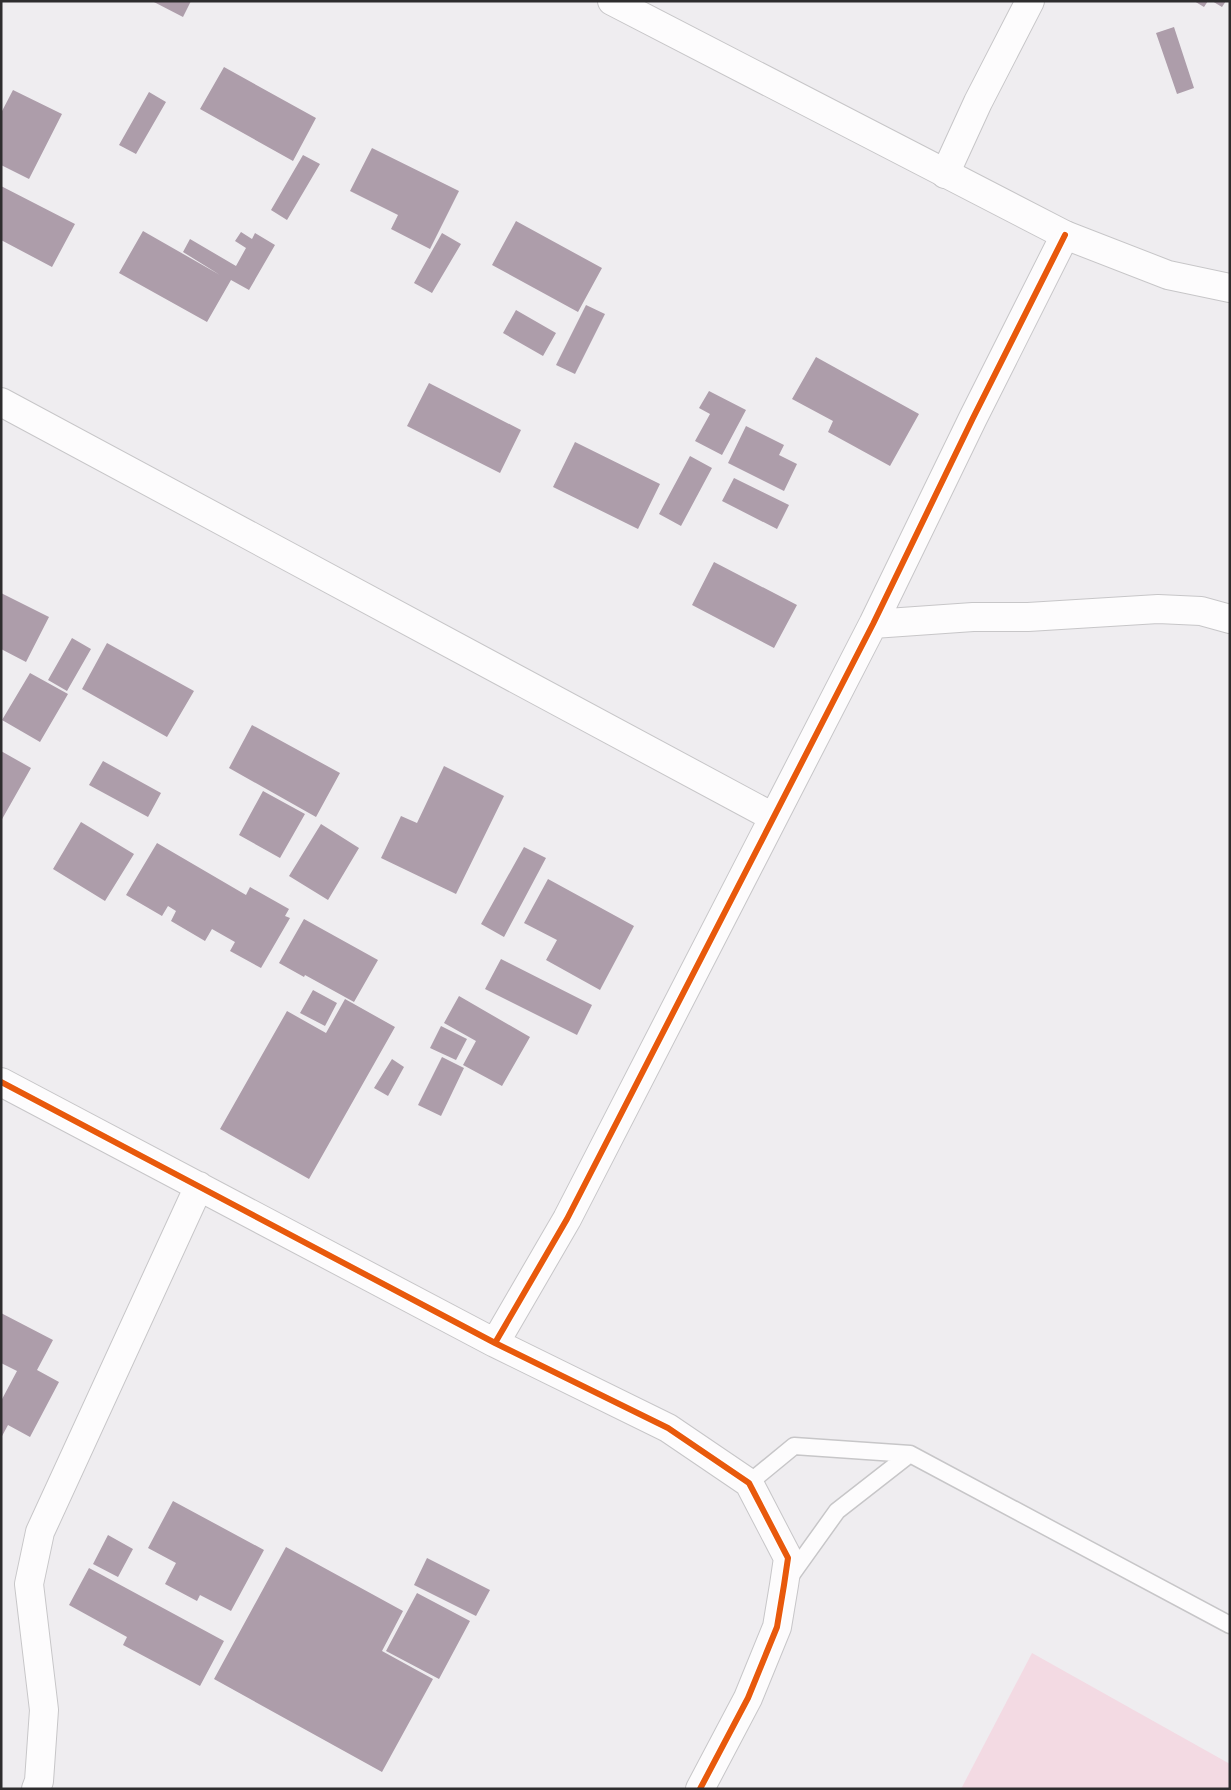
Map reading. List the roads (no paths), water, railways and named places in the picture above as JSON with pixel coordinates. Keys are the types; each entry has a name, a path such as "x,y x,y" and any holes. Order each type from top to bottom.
{"street":[{"path":"612,1 1065,235 1168,275 1230,288"},
{"path":"945,174 978,102 1030,1"},
{"path":"495,1343 567,1219 873,624 1065,235"},
{"path":"1,402 773,817"},
{"path":"873,624 973,617 1028,617 1158,610 1201,611 1230,619"},
{"path":"1,1082 495,1343 668,1428 749,1483 788,1558 784,1585 777,1627 748,1698 700,1789"},
{"path":"36,1789 39,1781 44,1710 29,1584 40,1532 199,1186"}],"lane":[{"path":"749,1483 794,1446 910,1454 1230,1626"},
{"path":"784,1585 837,1511 910,1454"}]}
